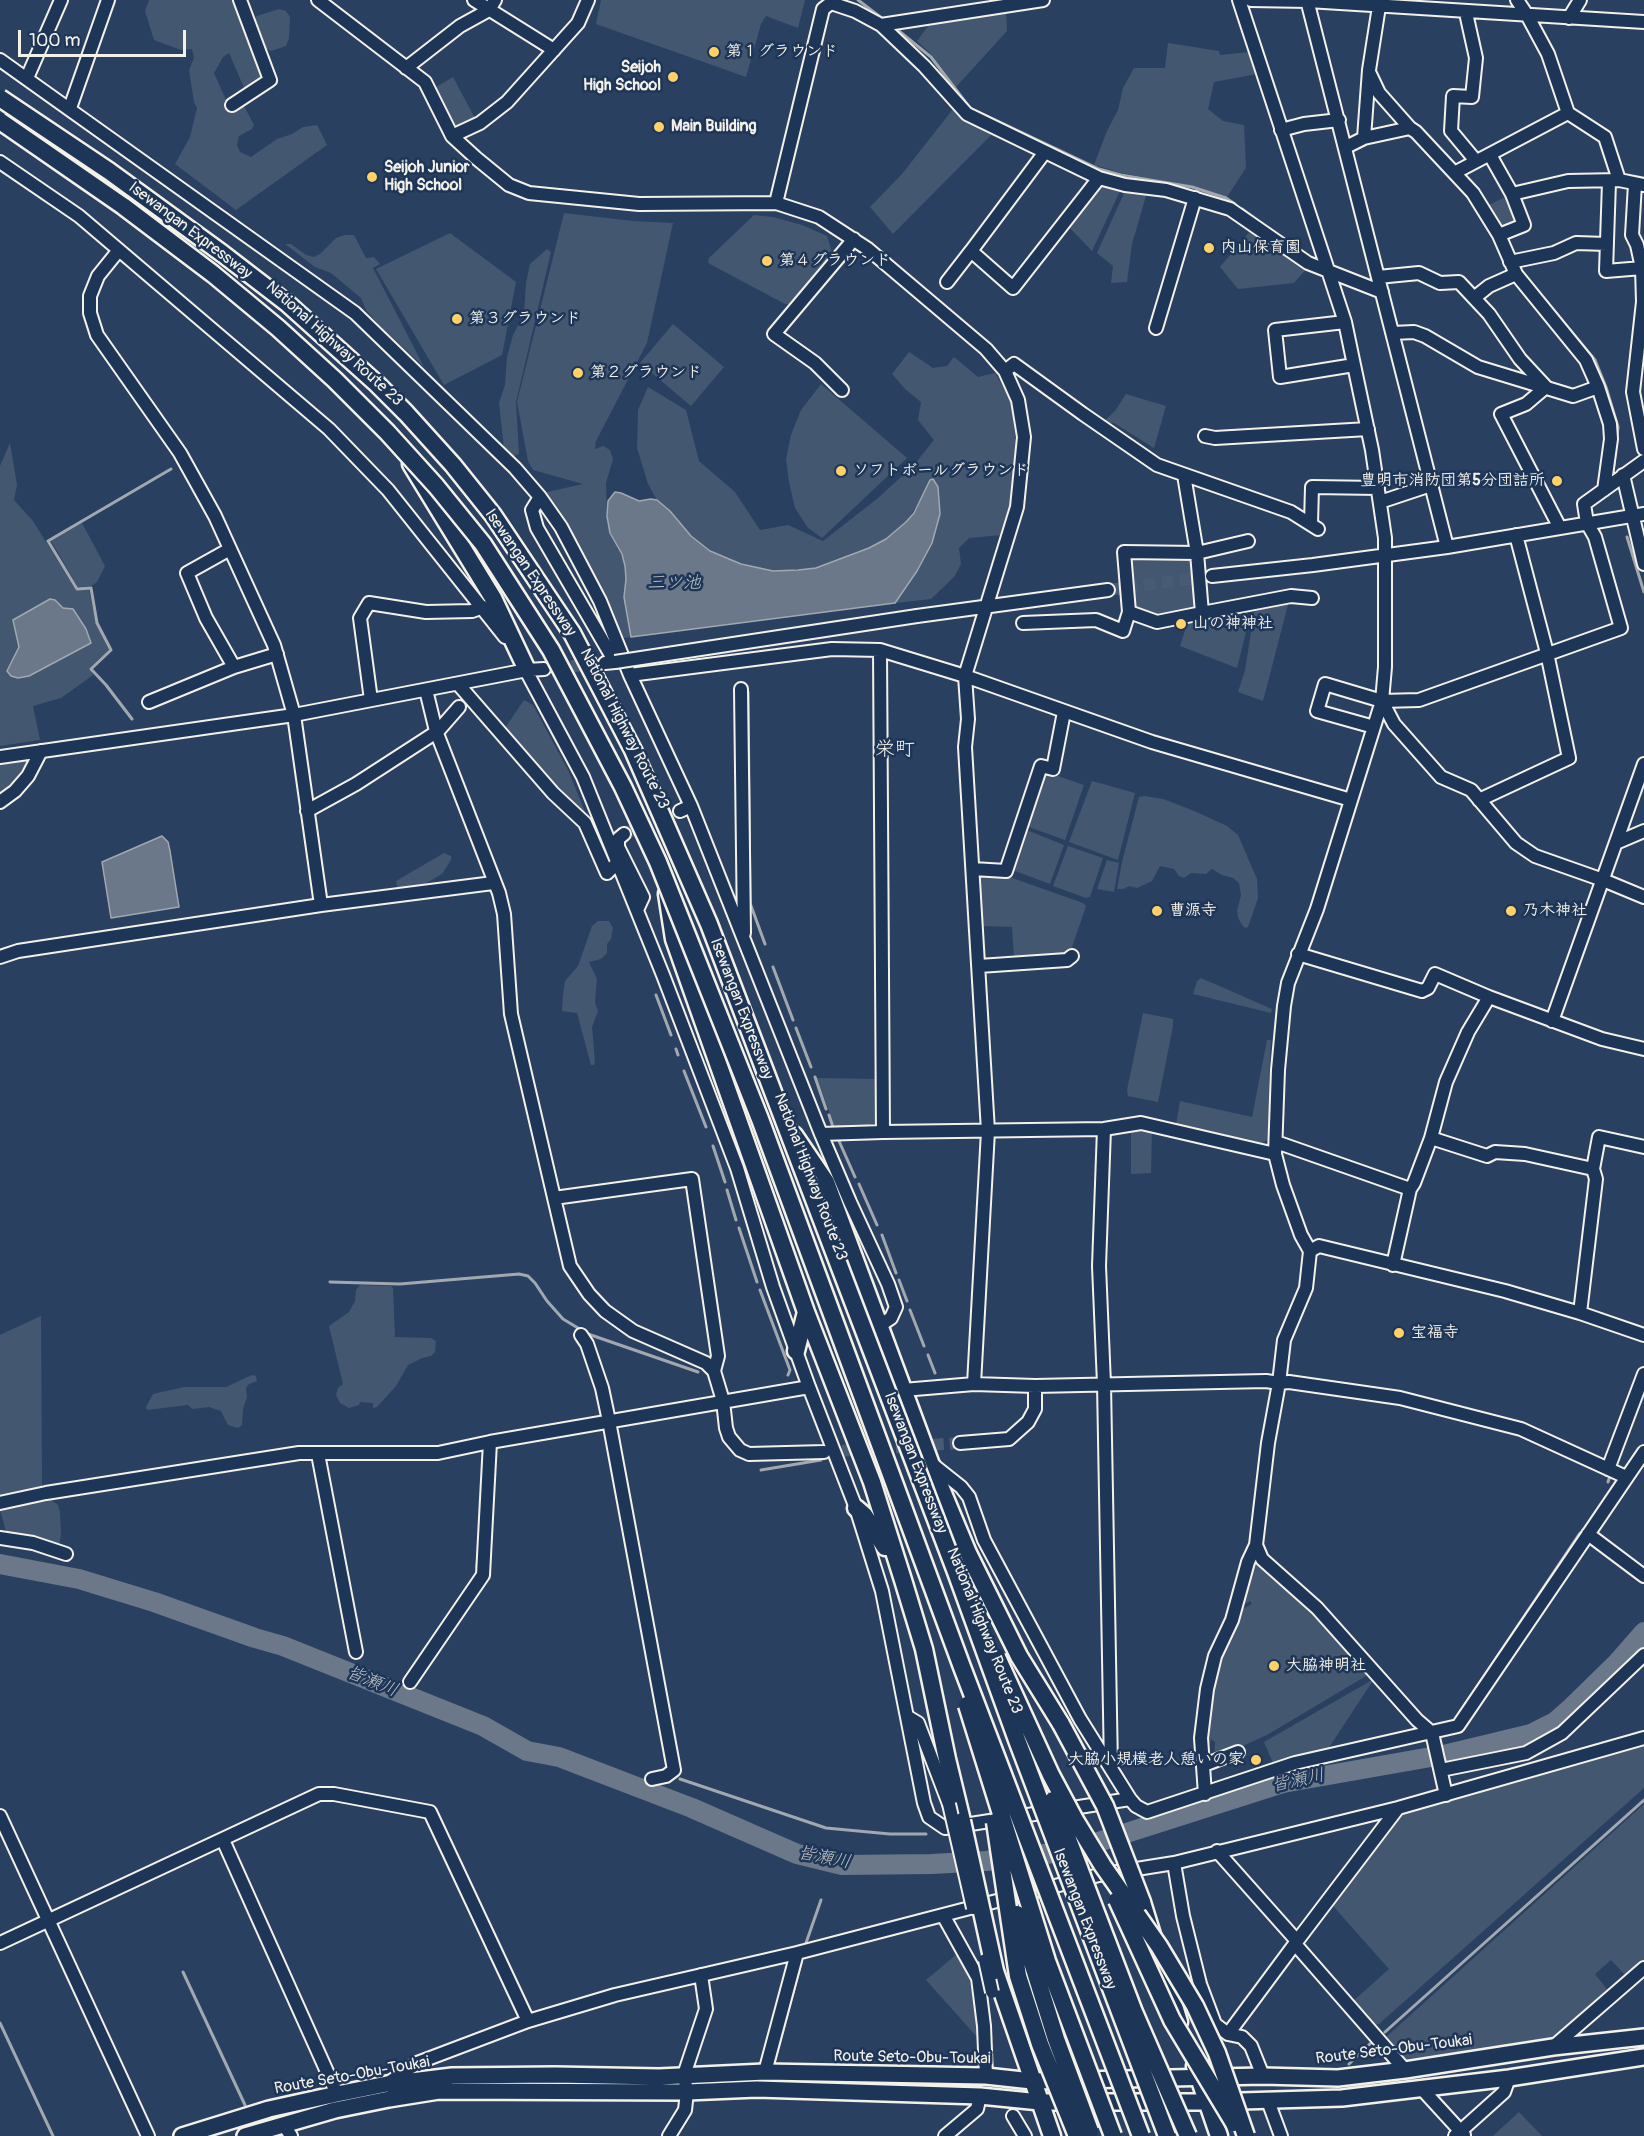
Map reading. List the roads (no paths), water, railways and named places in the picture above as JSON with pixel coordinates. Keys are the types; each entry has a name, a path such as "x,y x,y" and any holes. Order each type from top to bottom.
{"highway":[{"name":"National Highway Route 23","path":"0,95 142,189 280,293 406,408 449,456 499,518 583,645 628,731 674,829 710,914 995,1661 1053,1800 1134,2012 1188,2136"},
{"name":"Isewangan Expressway","path":"0,95 223,254 288,304 339,349 406,413 453,465 493,515 572,633 633,750 709,924 956,1572 1167,2136"},
{"name":"National Highway Route 23","path":"0,123 204,272 273,328 368,417 471,533 534,627 565,681 599,745 666,890 793,1219 927,1579 1047,1961 1113,2136"},
{"name":"Isewangan Expressway","path":"0,123 123,206 213,274 278,328 335,380 436,486 483,544 551,650 590,720 658,862 760,1119 962,1667 1141,2136"},
{"path":"409,461 535,669"},
{"path":"666,890 674,939 806,1312 872,1482 903,1580 924,1649 995,1971 1052,2136"},
{"path":"794,1136 826,1182 930,1462 968,1553 1019,1656 1061,1724 1105,1806 1142,1902 1158,1957 1219,2136"},
{"path":"796,1352 806,1312"},
{"path":"856,1508 877,1532 903,1580"},
{"path":"956,1572 1051,1775 1075,1820 1103,1866 1159,1946 1195,2006 1217,2053 1240,2132"},
{"path":"962,1667 964,1712 984,1773 993,1815 1018,1976 1037,2034 1086,2134"},
{"path":"1068,1839 1118,1901 1172,2020 1240,2132"},
{"path":"1011,1845 1018,1920 1086,2134"}],"main road":[{"name":"Route Seto-Obu-Toukai","path":"182,2136 269,2109 336,2094 387,2084 452,2076 684,2075 765,2072 986,2076 1032,2081 1263,2076 1338,2078 1554,2047 1644,2037"},
{"name":"Route Seto-Obu-Toukai","path":"245,2136 287,2130 335,2110 439,2091 687,2092 757,2089 980,2096 1040,2102 1268,2101 1342,2098 1509,2078 1644,2057"}],"street":[{"path":"27,78 61,0"},
{"path":"70,108 108,0"},
{"path":"232,105 270,80 240,0"},
{"path":"318,0 425,82 452,136 509,185 529,193 639,204 776,203 819,217 854,239 986,348 1005,370 1018,400 1024,436 1017,507 965,676 968,719 965,747 988,1131 974,1384"},
{"path":"474,0 492,5 554,50"},
{"path":"452,136 480,123 507,102 578,23 588,0"},
{"path":"845,0 855,11"},
{"path":"881,25 1043,0"},
{"path":"1205,1794 1201,1738 1207,1689 1215,1656 1232,1620 1248,1562 1257,1545 1268,1443 1284,1340 1306,1288 1310,1251 1301,1235 1283,1185 1276,1148 1278,1070 1284,1006 1288,983 1317,909 1382,701 1385,667 1387,555 1368,429 1345,322 1239,0"},
{"path":"1251,0 1446,5 1466,13 1644,22"},
{"path":"1517,0 1548,54 1568,113 1605,137 1614,181 1606,270 1642,268"},
{"path":"1569,18 1580,0"},
{"path":"1307,1 1447,547"},
{"path":"776,203 823,9 831,3 855,11 881,25 924,66 968,114 1099,178 1166,190 1230,209 1308,263 1382,292"},
{"path":"1364,138 1368,70 1379,3"},
{"path":"406,68 460,26 492,5"},
{"path":"1466,13 1476,58 1472,97 1453,96 1451,131 1476,161"},
{"path":"0,60 355,313 515,468 561,526 600,601 744,940 821,1134 888,1284 896,1307 891,1318 879,1326"},
{"path":"1368,70 1379,93 1410,128 1456,172 1473,193 1499,235 1516,274 1586,360 1610,424 1611,439 1604,490"},
{"path":"1456,172 1568,113"},
{"path":"1281,130 1304,124 1339,120"},
{"path":"1346,147 1364,138 1410,128"},
{"path":"947,282 1045,152"},
{"path":"1490,155 1512,194 1524,225 1499,235"},
{"path":"0,162 79,216 328,429 388,490 535,669 583,777 637,910 737,1168 773,1287 808,1387 856,1508 882,1591 924,1803 929,1817 945,1828 1130,1799"},
{"path":"971,250 1013,288 1099,178"},
{"path":"1512,194 1568,181 1614,181 1640,185 1637,245 1642,268 1643,302 1633,392 1644,449"},
{"path":"1156,328 1195,198"},
{"path":"842,390 815,363 774,334 854,239"},
{"path":"1510,262 1554,253 1576,243 1607,244"},
{"path":"119,250 98,276 90,296 90,313 97,335 180,453 215,516 277,654 294,715 321,905"},
{"path":"1378,277 1419,273 1440,283 1459,282 1502,330 1520,359 1546,387"},
{"path":"1474,298 1490,286 1516,274"},
{"path":"1345,322 1275,330 1280,377 1354,365"},
{"path":"1393,333 1414,332 1478,367 1573,396 1598,387"},
{"path":"1005,370 1014,364 1157,465 1291,512 1315,527 1312,487 1378,489"},
{"path":"1546,387 1526,404 1501,414 1560,528"},
{"path":"1205,436 1215,438 1368,429"},
{"path":"1374,727 1317,711 1325,684 1382,701 1419,700 1621,628 1595,537 1587,523 1584,504 1644,461"},
{"path":"1184,475 1197,553 1202,613"},
{"path":"1623,475 1638,515 1644,564"},
{"path":"1380,502 1431,485"},
{"path":"540,497 532,510 537,528 610,663 987,605 1108,590"},
{"path":"1212,576 1447,547 1638,515"},
{"path":"1479,800 1569,758 1547,653 1516,535"},
{"path":"1023,623 1096,620 1123,631 1129,612 1124,552 1197,553 1248,541"},
{"path":"230,549 187,573 206,618 234,667"},
{"path":"1129,612 1157,622 1291,596 1312,598"},
{"path":"371,700 360,618 369,603 426,612 472,611 483,607"},
{"path":"630,675 832,649 880,650 965,676 1152,742 1351,800"},
{"path":"880,650 883,1132"},
{"path":"149,702 234,667 277,654"},
{"path":"0,757 294,715 535,669"},
{"path":"458,684 553,793 585,823 607,873 617,864"},
{"path":"741,689 744,940"},
{"path":"426,690 436,731 499,893 504,914 511,1014 570,1266 589,1294 605,1311 633,1331 706,1363 714,1371 723,1401 729,1437 740,1450 749,1454 824,1452"},
{"path":"1382,701 1394,724 1441,777 1471,790 1516,843 1535,856 1644,897"},
{"path":"307,811 356,784 436,731 459,707"},
{"path":"973,869 1006,871 1041,766 1053,769 1064,712"},
{"path":"0,802 15,791 28,776 41,751"},
{"path":"1552,1021 1644,764"},
{"path":"1616,843 1644,831"},
{"path":"624,834 618,839 618,847 643,897 637,910"},
{"path":"0,957 18,951 321,905 494,883"},
{"path":"0,949 18,951"},
{"path":"1299,954 1422,991 1428,988 1435,974 1489,997 1602,1039 1644,1049"},
{"path":"979,966 1066,960 1072,956"},
{"path":"1393,1265 1410,1189 1431,1138 1446,1083 1468,1032 1489,997"},
{"path":"821,1134 1104,1129 1141,1123 1276,1148 1410,1189"},
{"path":"1104,1129 1099,1266 1104,1384 1111,1768"},
{"path":"1580,1313 1596,1179 1593,1169 1599,1137 1644,1147"},
{"path":"1431,1138 1486,1156 1495,1152 1525,1154 1593,1169"},
{"path":"554,1198 692,1179 718,1356 714,1371"},
{"path":"1310,1251 1319,1246 1505,1291 1644,1335"},
{"path":"581,1335 587,1344 602,1388 674,1770 666,1776 652,1779"},
{"path":"1608,1469 1644,1374"},
{"path":"903,1389 974,1384 1035,1386 1290,1382 1400,1398 1521,1430 1626,1478"},
{"path":"960,1443 1009,1439 1028,1422 1035,1409 1035,1386"},
{"path":"0,1503 46,1492 298,1453 438,1453 808,1387"},
{"path":"410,1682 483,1575 490,1442"},
{"path":"930,1462 961,1486 969,1497 984,1540 1080,1719 1130,1799 1147,1812 1295,1763 1458,1726 1644,1452"},
{"path":"318,1454 356,1652"},
{"path":"1588,1534 1644,1576"},
{"path":"0,1538 33,1543 66,1554"},
{"path":"1257,1545 1262,1559 1317,1608 1417,1720 1432,1733 1446,1795"},
{"path":"1441,1770 1526,1753 1562,1733 1644,1655"},
{"path":"908,1717 918,1723 949,1804 992,1992 987,1997 989,2022 984,2026"},
{"path":"387,2084 417,2063 528,2021 559,2014 615,1995 797,1953 1098,1875 1174,1863 1398,1808 1644,1738"},
{"path":"1204,1766 1238,1752"},
{"path":"0,1944 319,1794 334,1794 430,1812 528,2021"},
{"path":"1228,2034 1398,1808"},
{"path":"0,1816 148,2136"},
{"path":"223,1840 336,2094"},
{"path":"1217,1851 1405,2070"},
{"path":"1174,1863 1183,1916 1200,1984 1215,2024 1228,2034 1242,2037 1251,2046 1263,2076"},
{"path":"943,1915 978,1978 984,2026 986,2076"},
{"path":"765,2072 797,1953"},
{"path":"1554,2047 1644,1968"},
{"path":"669,2136 685,2110 687,2092 684,2075 706,2009 701,1975"},
{"path":"1421,2088 1460,2134 1504,2092 1509,2078"},
{"path":"945,2136 977,2109 980,2096"},
{"path":"1268,2101 1281,2136"},
{"path":"1013,2116 1025,2136"}],"water":[{"name":"三ツ池","path":"933,479 938,487 940,514 932,543 917,571 895,603 631,637 624,597 625,566 622,554 610,533 607,516 608,501 615,492 639,501 657,500 670,511 691,536 710,551 741,564 773,571 798,570 816,568 869,548 886,539 914,513 930,480"},
{"path":"50,599 55,600 63,608 73,609 86,629 91,643 29,676 18,678 11,676 7,671 19,647 13,620"},
{"path":"162,836 168,842 179,907 111,918 102,862"}],"waterway":[{"path":"858,0 883,19"},
{"path":"894,27 931,57 970,108 1099,169 1192,187 1226,198 1235,204"},
{"path":"1242,209 1262,224"},
{"path":"1522,272 1595,360 1618,427 1613,472"},
{"path":"132,719 91,669 111,650 97,623 91,588 77,589 48,541 171,469"},
{"path":"1627,537 1644,592"},
{"path":"748,692 750,903 765,944"},
{"path":"773,967 793,1020"},
{"path":"656,995 671,1035"},
{"path":"796,1028 811,1067"},
{"path":"676,1049 678,1055"},
{"path":"684,1071 706,1127"},
{"path":"815,1077 826,1109"},
{"path":"829,1115 833,1127 857,1127"},
{"path":"839,1141 855,1177"},
{"path":"713,1146 725,1182"},
{"path":"859,1184 877,1225"},
{"path":"727,1190 736,1220"},
{"path":"739,1228 757,1282"},
{"path":"882,1235 896,1273"},
{"path":"330,1282 400,1284 519,1274 528,1276 563,1319 588,1334 698,1372"},
{"path":"899,1280 907,1301"},
{"path":"760,1290 790,1370 788,1375"},
{"path":"910,1310 924,1346"},
{"path":"928,1355 935,1373"},
{"path":"761,1470 821,1460"},
{"path":"1608,1482 1610,1476"},
{"path":"1460,1712 1580,1533"},
{"path":"477,1567 478,1554"},
{"name":"皆瀬川","path":"0,1564 79,1579 283,1646 483,1726 527,1751 559,1757 692,1808 797,1854 842,1865 986,1861 1070,1851 1283,1783 1448,1754 1531,1734 1555,1722 1572,1707 1616,1664 1644,1632"},
{"path":"680,1779 826,1828 890,1834 926,1834"},
{"path":"1385,2032 1644,1800"},
{"path":"806,1943 821,1900"},
{"path":"775,2060 801,1963"},
{"path":"183,1972 245,2105"},
{"path":"0,2023 53,2136"},
{"path":"1349,2064 1373,2041"},
{"path":"955,2136 966,2126"}],"tunnel":[{"path":"1108,590 1212,576"},
{"path":"553,668 595,664"},
{"path":"624,834 680,811"},
{"path":"824,1452 960,1443"}],"place":[{"name":"第１グラウンド","path":"714,52"},
{"name":"Seijoh High School","path":"673,77"},
{"name":"Main Building","path":"659,127"},
{"name":"Seijoh Junior High School","path":"372,177"},
{"name":"内山保育園","path":"1209,248"},
{"name":"第４グラウンド","path":"767,261"},
{"name":"第３グラウンド","path":"457,319"},
{"name":"第２グラウンド","path":"578,373"},
{"name":"ソフトボールグラウンド","path":"841,471"},
{"name":"豊明市消防団第5分団詰所","path":"1557,481"},
{"name":"山の神神社","path":"1181,624"},
{"name":"曹源寺","path":"1157,911"},
{"name":"乃木神社","path":"1511,911"},
{"name":"宝福寺","path":"1399,1333"},
{"name":"大脇神明社","path":"1274,1666"},
{"name":"大脇小規模老人憩いの家","path":"1256,1760"}],"district":[{"name":"栄町","path":"895,750"}]}
